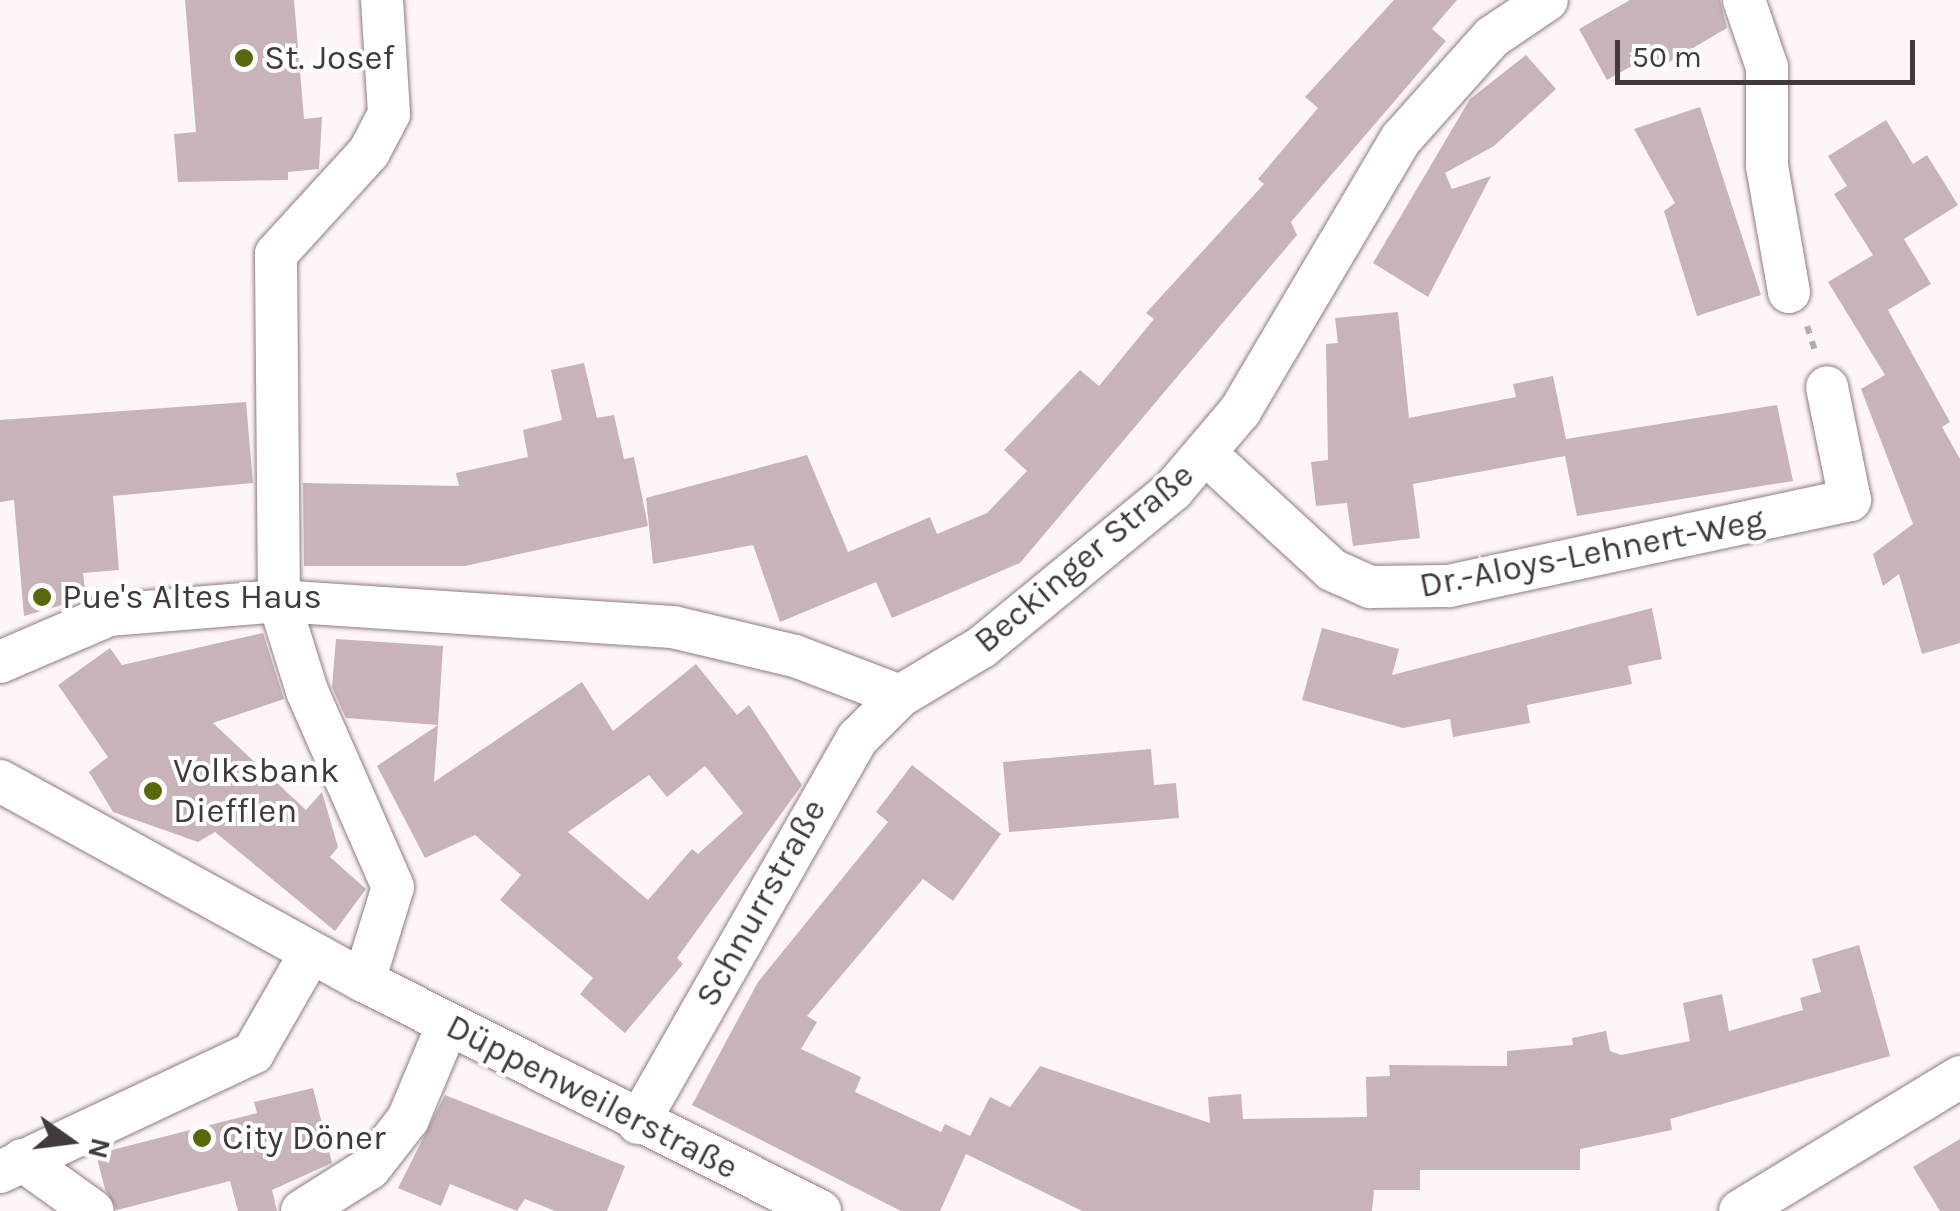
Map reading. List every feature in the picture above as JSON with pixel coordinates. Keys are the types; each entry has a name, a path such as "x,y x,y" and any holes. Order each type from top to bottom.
{"street":[{"path":"364,982 392,914 387,856 332,752 279,601 276,254 369,152 389,114 382,0"},
{"name":"Beckinger Straße","path":"900,696 1051,594 1206,454 1400,138 1492,37 1546,0"},
{"path":"1744,0 1767,67 1766,152 1790,292"},
{"name":"Dr.-Aloys-Lehnert-Weg","path":"1206,454 1332,570 1399,590 1850,500 1827,387"},
{"path":"0,662 109,615 279,601 673,627 795,656 900,696"},
{"name":"Schnurrstraße","path":"638,1123 809,814 858,738 900,696"},
{"name":"Düppenweilerstraße","path":"0,781 364,982 638,1123 820,1211"},
{"path":"11,1166 253,1054 311,952"},
{"path":"302,1211 370,1168 408,1120 448,1024"},
{"path":"1740,1211 1960,1077"},
{"path":"11,1166 93,1211"}],"path":[{"path":"1790,292 1827,387"}],"building":[{"name":"St. Josef","path":"185,0 294,0 304,119 322,117 319,169 288,172 288,180 178,182 174,134 196,132"},
{"path":"1394,0 1457,0 1432,29 1446,41 1291,222 1297,235 1020,563 892,618 876,582 780,622 753,545 653,564 646,498 807,455 848,552 930,517 937,534 987,513 1027,471 1004,450 1080,370 1099,386 1154,319 1146,313 1264,184 1258,179 1318,108 1305,97"},
{"path":"1630,0 1720,0 1727,28 1659,68 1651,55 1607,80 1579,29"},
{"path":"1526,55 1556,89 1494,146 1445,173 1452,189 1491,176 1428,297 1373,263 1470,99"},
{"path":"1700,107 1761,295 1697,316 1664,211 1675,203 1634,129"},
{"path":"1886,120 1913,164 1927,155 1958,205 1904,239 1931,284 1888,310 1950,422 1942,427 1960,459 1960,643 1922,654 1899,574 1883,586 1873,554 1913,524 1861,389 1885,375 1828,282 1873,255 1834,194 1847,186 1828,156"},
{"path":"1398,312 1409,418 1516,397 1513,384 1553,376 1566,439 1777,405 1793,481 1577,516 1565,456 1413,484 1420,538 1353,546 1347,503 1316,506 1311,462 1328,460 1326,344 1338,343 1335,318"},
{"path":"584,363 597,418 614,415 624,459 634,457 648,526 465,566 304,566 303,483 459,486 456,473 528,457 523,430 562,420 551,370"},
{"path":"246,402 253,483 113,496 119,570 83,573 86,598 24,616 14,500 0,502 0,420"},
{"path":"1652,608 1662,659 1628,666 1632,684 1527,705 1530,723 1453,737 1450,719 1403,728 1302,700 1322,628 1399,649 1392,675"},
{"path":"263,633 284,699 213,723 306,810 322,792 338,847 330,857 366,889 335,931 215,832 198,842 113,812 89,772 108,757 58,685 110,648 122,665"},
{"path":"336,639 443,646 438,725 346,718 332,687"},
{"path":"696,664 737,715 749,705 802,785 677,958 683,964 625,1033 580,994 593,978 500,900 521,875 475,835 425,858 377,766 438,725 434,782 582,682 613,731","holes":["705,766 743,813 698,854 692,849 648,900 568,832 649,775 667,797"]},
{"path":"1151,749 1154,785 1176,783 1179,818 1009,832 1003,762"},
{"path":"912,765 1001,834 953,901 923,879 807,1016 817,1022 801,1049 861,1077 855,1092 941,1132 945,1124 970,1136 990,1097 1010,1107 1040,1066 1210,1123 1208,1097 1241,1094 1243,1119 1367,1117 1366,1077 1390,1076 1389,1065 1507,1066 1507,1051 1573,1045 1572,1038 1606,1031 1610,1051 1621,1055 1690,1041 1683,1003 1722,994 1729,1031 1803,1010 1800,998 1821,992 1812,959 1859,945 1890,1056 1670,1119 1672,1130 1580,1149 1580,1170 1420,1170 1420,1190 1374,1190 1372,1211 1082,1211 966,1154 940,1211 901,1211 692,1105 758,982 888,822 876,812"},
{"path":"313,1088 332,1163 272,1190 277,1211 238,1211 230,1181 117,1210 105,1189 96,1154 257,1113 254,1102"},
{"path":"445,1095 625,1166 607,1211 555,1211 525,1199 517,1211 450,1184 441,1206 398,1188"},
{"path":"1960,1139 1960,1211 1940,1211 1913,1167"}],"place":[{"name":"St. Josef","path":"244,58"},
{"name":"Pue's Altes Haus","path":"42,597"},
{"name":"Volksbank Diefflen","path":"153,791"},
{"name":"City Döner","path":"202,1138"}]}
